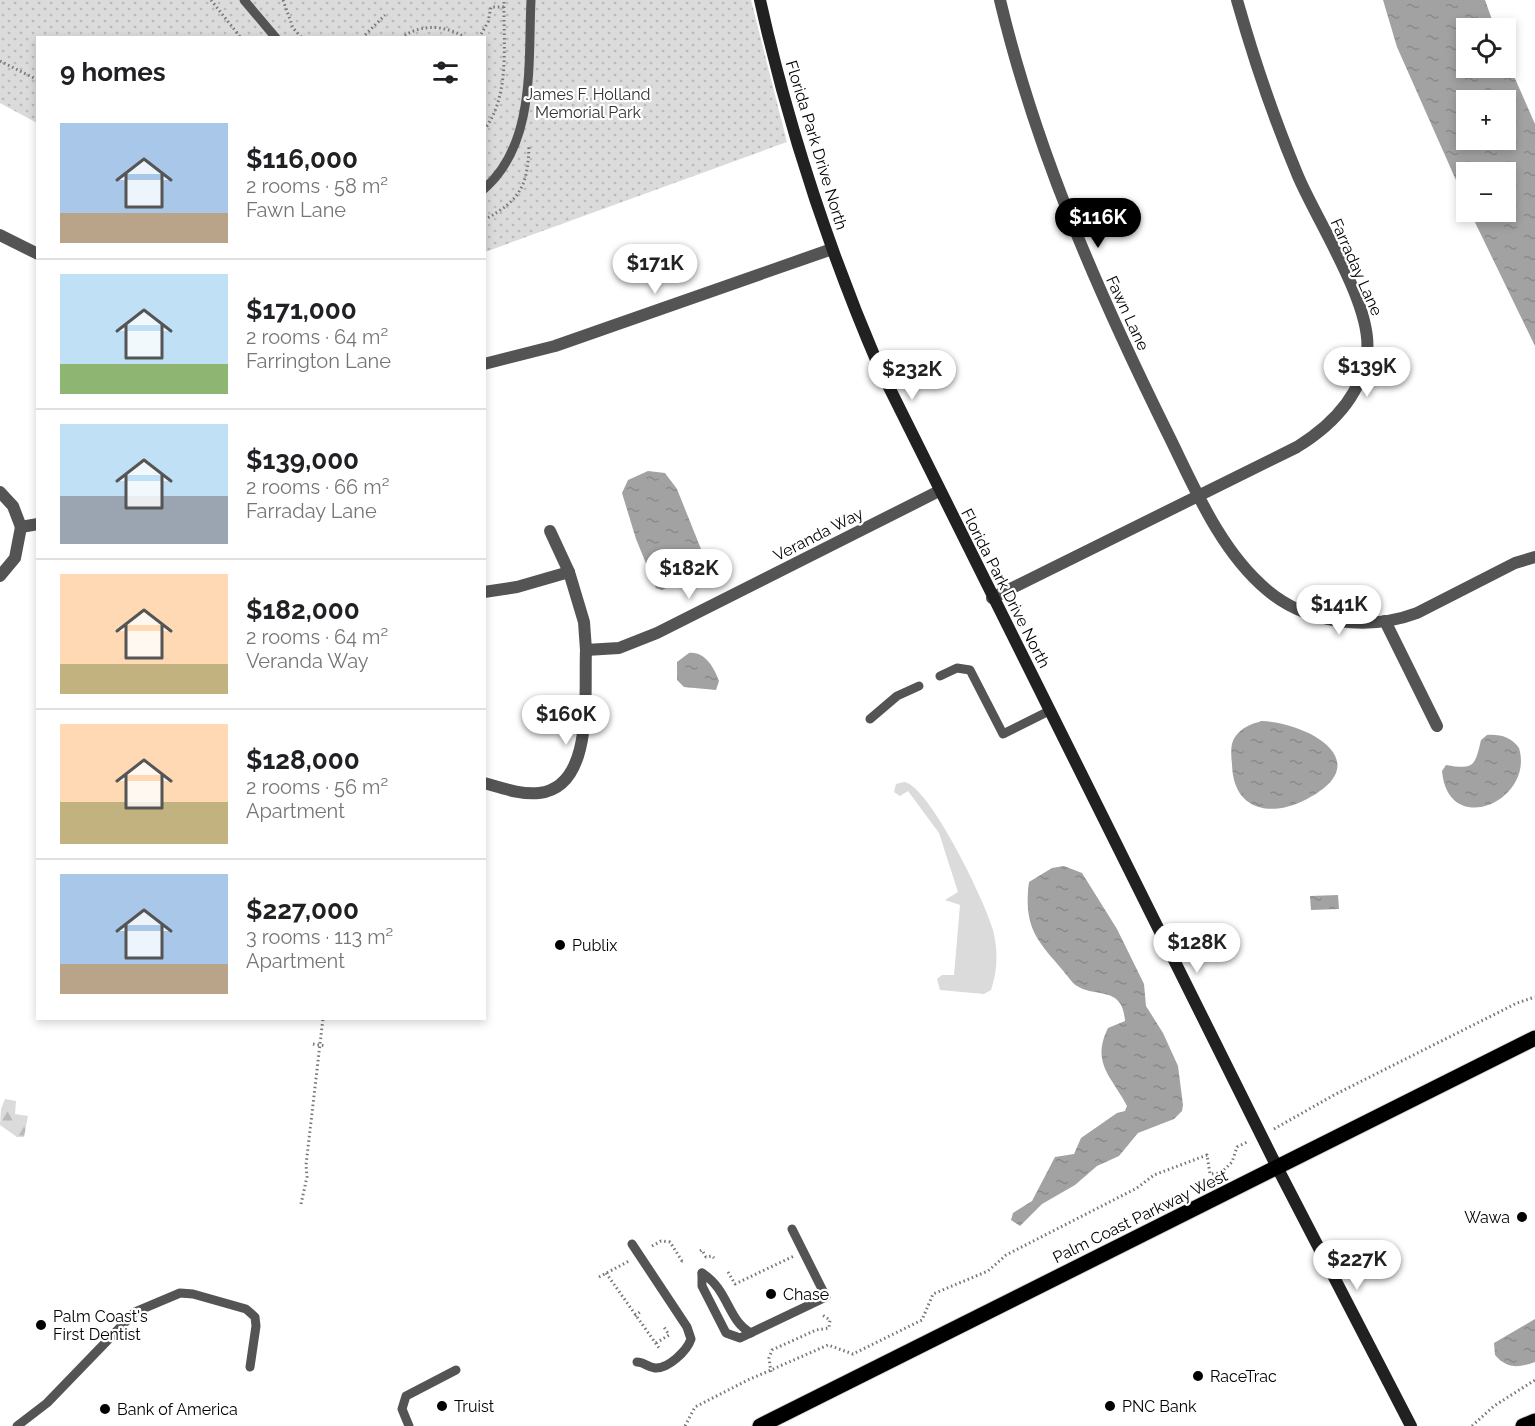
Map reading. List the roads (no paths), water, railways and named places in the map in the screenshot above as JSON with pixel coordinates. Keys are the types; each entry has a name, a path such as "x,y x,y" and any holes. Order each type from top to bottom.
{"main road":[{"name":"Palm Coast Parkway West","path":"760,1426 1278,1169 1535,1038"},
{"path":"1523,1426 1535,1420"}],"street":[{"name":"Florida Park Drive North","path":"760,0 806,173 832,249 879,367 1278,1169 1411,1426"},
{"name":"Fawn Lane","path":"1000,0 1030,109 1080,245 1128,352 1199,496 1246,569 1281,601 1315,615 1355,623 1385,621 1417,613 1515,563 1535,557"},
{"name":"Farraday Lane","path":"992,598 1297,447 1328,425 1354,392 1362,375 1368,351 1368,334 1364,318 1291,159 1237,0"},
{"path":"0,235 36,253"},
{"path":"486,363 555,346 832,249"},
{"name":"Veranda Way","path":"586,650 619,648 642,640 939,491"},
{"path":"0,492 13,506 21,527 15,558 0,576"},
{"path":"21,527 36,524"},
{"path":"486,783 537,794 558,788 574,770 581,746 586,650 584,622 569,572 550,531"},
{"path":"486,592 569,572"},
{"path":"1385,621 1437,726"}],"lane":[{"path":"244,0 274,36"},
{"path":"486,187 503,168 520,129 531,0"},
{"path":"940,676 961,668 970,670 1003,734 1049,711"},
{"path":"870,719 897,696 919,686"},
{"path":"751,1333 739,1325 716,1281 702,1273 702,1286 726,1333 740,1338 751,1333 826,1297 792,1229"},
{"path":"632,1244 687,1327 691,1339 686,1350 662,1367 637,1362"},
{"path":"17,1426 47,1403 135,1312 180,1293 193,1294 246,1309 255,1317 256,1326 250,1367"},
{"path":"409,1426 402,1410 406,1396 456,1370"}],"water":[{"path":"1383,0 1485,0 1491,18 1456,18 1456,78 1515,78 1535,124 1535,346 1475,222 1516,222 1516,162 1456,162 1456,180 1397,47"},
{"path":"648,471 665,473 677,489 701,549 703,566 699,574 662,590 656,588 636,539 622,493 628,480"},
{"path":"689,653 700,655 712,666 719,681 716,690 684,687 677,680 677,662"},
{"path":"1262,721 1280,723 1299,729 1316,737 1329,747 1336,759 1337,771 1327,785 1307,799 1280,808 1268,809 1247,801 1239,792 1234,780 1231,757 1233,740 1250,725"},
{"path":"1487,735 1505,737 1519,748 1521,767 1515,784 1489,805 1473,808 1459,804 1448,792 1442,771 1446,765 1462,767 1472,764 1477,756 1481,740"},
{"path":"1064,866 1082,873 1117,929 1144,984 1146,1006 1163,1033 1178,1066 1183,1105 1182,1111 1174,1119 1138,1133 1119,1156 1097,1166 1075,1185 1042,1204 1020,1226 1011,1220 1013,1213 1032,1201 1055,1157 1074,1154 1081,1138 1117,1113 1125,1111 1127,1106 1109,1077 1102,1060 1103,1040 1108,1028 1125,1021 1119,1001 1073,983 1044,948 1032,927 1028,900 1029,882 1052,868"},
{"path":"1338,895 1339,909 1311,910 1310,896"},
{"path":"1535,1319 1535,1362 1513,1366 1499,1360 1495,1355 1494,1343"}],"place":[{"name":"Publix","path":"560,945"},
{"name":"Wawa","path":"1522,1217"},
{"name":"Chase","path":"771,1294"},
{"name":"Palm Coast's First Dentist","path":"41,1325"},
{"name":"RaceTrac","path":"1198,1376"},
{"name":"Truist","path":"442,1406"},
{"name":"PNC Bank","path":"1110,1406"},
{"name":"Bank of America","path":"105,1409"}],"park label":[{"name":"James F. Holland Memorial Park","path":"588,103"}]}
